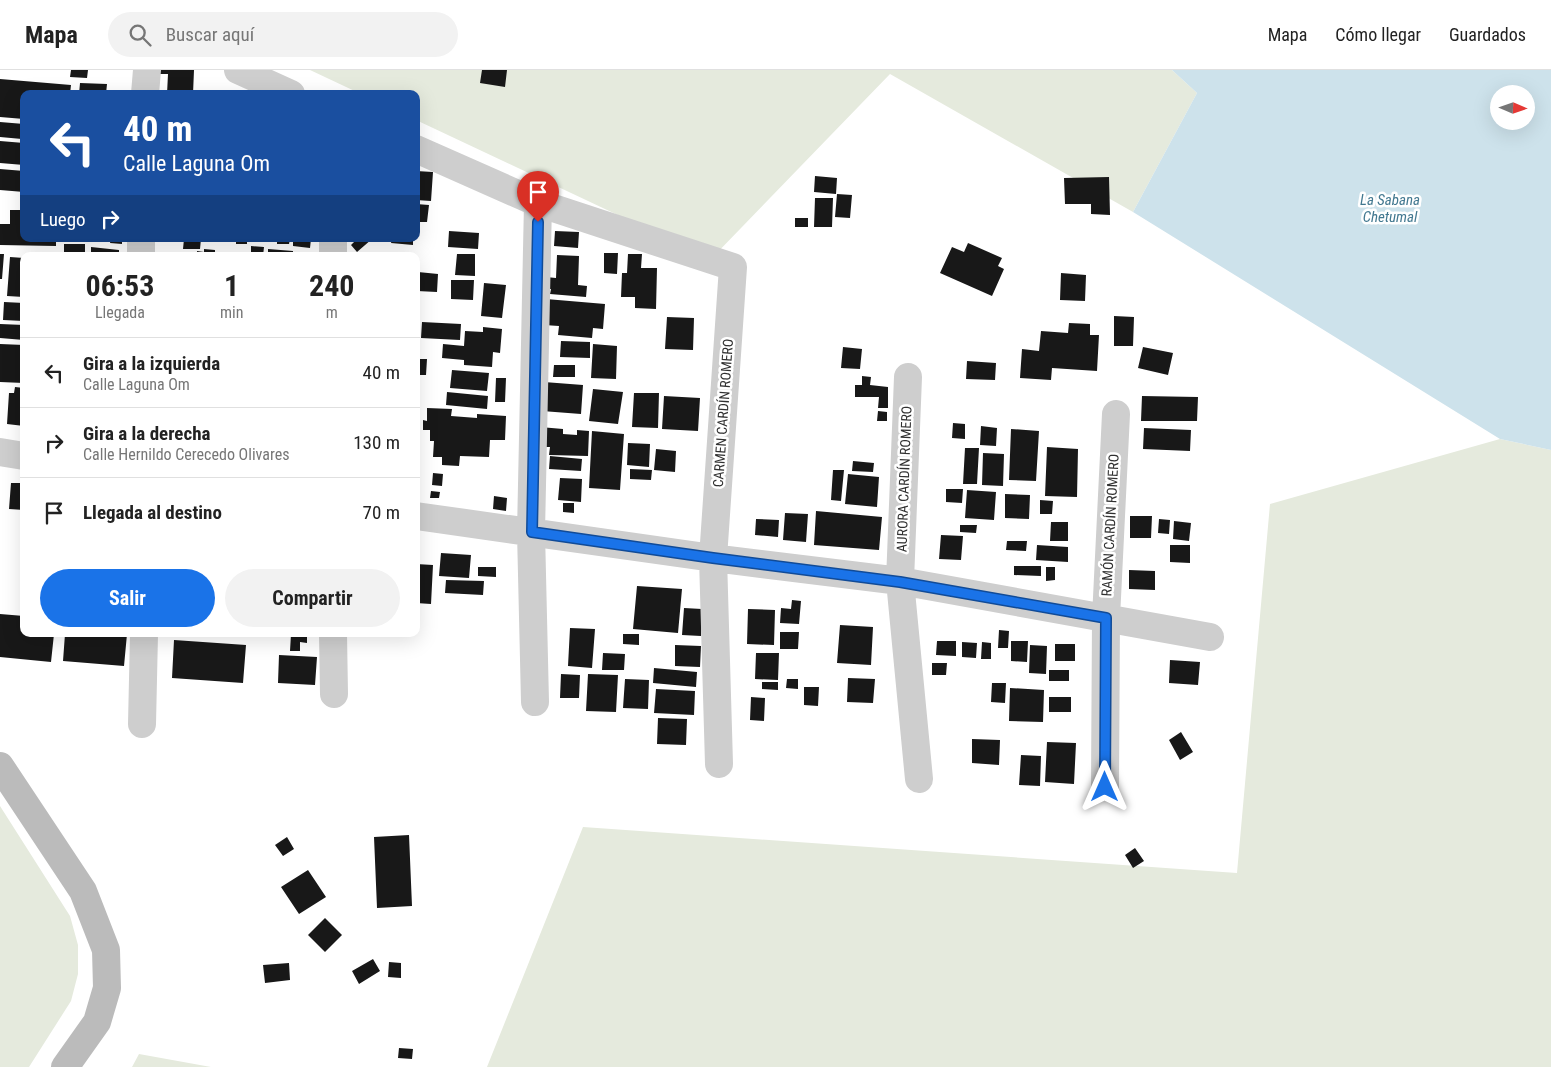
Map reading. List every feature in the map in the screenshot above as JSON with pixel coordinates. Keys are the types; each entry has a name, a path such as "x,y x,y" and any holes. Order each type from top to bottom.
{"street":[{"path":"145,90 147,70"},
{"path":"238,70 282,90"},
{"path":"420,151 538,203 532,532 535,702"},
{"name":"CARMEN CARDÍN ROMERO","path":"538,203 734,267 713,558 719,764"},
{"name":"AURORA CARDÍN ROMERO","path":"908,377 900,582 918,778"},
{"name":"RAMÓN CARDÍN ROMERO","path":"1105,787 1106,618 1116,414"},
{"path":"0,452 20,455"},
{"path":"420,517 900,582 1210,637"},
{"path":"142,724 144,637"},
{"path":"333,637 334,694"},
{"path":"0,766 83,891 106,950 107,988 97,1022 65,1067"}],"shaded area":[{"path":"310,70 1172,70 1197,93 1133,212 890,74 711,259 420,122 420,90 352,90"},
{"path":"1500,439 1551,450 1551,1067 487,1067 583,827 1237,873 1270,504"},
{"path":"0,806 70,916 78,945 78,974 71,1001 29,1067 0,1067"},
{"path":"139,1054 211,1067 132,1067"}],"water":[{"name":"La Sabana Chetumal","path":"1172,70 1551,70 1551,450 1500,439 1133,212 1197,93"}],"building":[{"path":"71,70 88,70 87,78 70,77"},
{"path":"158,70 194,70 193,90 167,90 168,74 158,74"},
{"path":"482,70 507,70 505,87 480,83"},
{"path":"0,79 71,85 70,90 20,90 20,119 0,117"},
{"path":"80,83 107,84 106,90 79,90"},
{"path":"0,122 20,124 20,139 0,137"},
{"path":"0,141 20,143 20,165 0,163"},
{"path":"0,169 20,171 20,192 0,190"},
{"path":"420,171 433,172 431,201 420,200"},
{"path":"815,176 837,178 836,194 814,192"},
{"path":"1109,177 1110,215 1091,214 1091,204 1065,204 1064,178"},
{"path":"837,194 852,195 850,218 835,217"},
{"path":"815,198 833,198 832,227 814,227"},
{"path":"420,204 429,205 427,222 420,222"},
{"path":"10,210 20,210 20,242 56,242 56,246 0,245 0,224 10,224"},
{"path":"795,218 808,218 808,227 795,227"},
{"path":"449,231 479,233 478,249 448,247"},
{"path":"555,231 579,232 578,248 554,246"},
{"path":"122,242 122,244 110,243"},
{"path":"184,242 201,242 200,249 183,249"},
{"path":"236,242 247,242 247,244 236,244"},
{"path":"277,242 289,242 289,244 277,244"},
{"path":"293,242 311,242 310,248 293,246"},
{"path":"354,242 369,242 357,252 351,245"},
{"path":"413,242 413,245 391,243"},
{"path":"968,243 1002,258 998,266 1004,269 992,296 940,273 952,247 964,252"},
{"path":"64,244 85,244 85,252 64,252"},
{"path":"251,246 264,247 263,252 251,252"},
{"path":"91,247 119,250 119,252 91,252"},
{"path":"204,249 215,250 215,252 204,252"},
{"path":"268,249 293,251 293,252 268,252"},
{"path":"604,253 618,253 617,274 604,273"},
{"path":"0,254 4,254 2,279 0,279"},
{"path":"457,254 475,254 475,276 455,275"},
{"path":"628,254 642,254 641,268 657,268 656,309 635,308 635,297 621,297 622,273 627,273"},
{"path":"557,255 579,256 578,285 587,286 586,297 550,294 551,289 545,289 546,277 556,278"},
{"path":"10,257 20,258 20,297 7,296"},
{"path":"420,272 438,274 437,292 420,291"},
{"path":"1061,273 1086,275 1085,301 1060,300"},
{"path":"451,280 474,280 473,300 451,299"},
{"path":"484,283 506,285 502,318 481,316"},
{"path":"546,299 605,304 603,329 593,328 592,338 558,335 559,326 544,325"},
{"path":"4,302 20,303 20,321 3,320"},
{"path":"1114,316 1134,317 1133,346 1114,346"},
{"path":"667,317 694,318 693,350 665,349"},
{"path":"422,322 461,324 460,340 421,338"},
{"path":"1069,323 1090,324 1090,335 1099,335 1097,371 1052,368 1051,380 1020,378 1022,349 1039,351 1041,331 1068,333"},
{"path":"0,324 20,325 20,340 0,338"},
{"path":"483,327 502,329 500,353 493,352 492,367 464,365 464,360 442,358 443,344 464,346 465,331 483,332"},
{"path":"561,341 590,342 590,358 560,357"},
{"path":"0,344 20,345 20,383 0,382"},
{"path":"593,344 617,346 616,379 591,378"},
{"path":"843,347 862,349 860,369 841,368"},
{"path":"1143,347 1173,353 1168,375 1138,368"},
{"path":"420,359 427,359 426,375 420,375"},
{"path":"967,361 996,363 995,380 966,379"},
{"path":"554,365 575,365 575,377 553,377"},
{"path":"452,370 489,373 487,391 450,388"},
{"path":"862,376 871,377 870,385 888,387 888,408 878,408 879,397 855,397 855,385 862,385"},
{"path":"496,378 506,378 505,402 495,402"},
{"path":"544,382 583,385 581,414 542,411"},
{"path":"15,387 20,388 20,426 7,424 9,393 14,393"},
{"path":"593,389 623,392 618,424 589,421"},
{"path":"447,392 488,396 487,409 446,405"},
{"path":"634,393 659,393 658,428 632,427"},
{"path":"664,396 700,398 698,431 662,429"},
{"path":"1142,396 1198,397 1197,421 1141,421"},
{"path":"427,408 452,409 451,416 477,418 477,414 506,416 505,440 490,440 489,457 460,456 459,466 442,465 442,457 433,457 434,441 430,441 430,430 423,430 423,420 427,421"},
{"path":"878,411 887,412 887,421 877,421"},
{"path":"953,423 965,424 965,439 952,438"},
{"path":"981,426 997,428 996,446 980,445"},
{"path":"540,427 563,429 563,434 577,435 577,430 589,431 588,456 549,455 550,447 540,447"},
{"path":"1144,428 1191,430 1190,451 1143,449"},
{"path":"1011,429 1039,431 1036,481 1009,480"},
{"path":"592,431 624,434 620,490 589,488"},
{"path":"628,443 650,444 649,467 627,465"},
{"path":"1047,447 1078,449 1077,497 1045,496"},
{"path":"965,448 979,448 977,484 963,484"},
{"path":"656,449 676,451 675,472 654,470"},
{"path":"983,453 1004,454 1003,486 982,485"},
{"path":"550,456 582,459 581,471 549,469"},
{"path":"853,461 874,463 873,472 852,471"},
{"path":"630,469 652,470 651,480 630,479"},
{"path":"833,470 844,470 841,501 831,500"},
{"path":"433,473 443,474 442,486 432,485"},
{"path":"848,474 879,477 877,507 845,504"},
{"path":"560,478 582,479 581,502 558,500"},
{"path":"11,483 20,483 20,510 9,509"},
{"path":"946,489 963,489 962,503 946,502"},
{"path":"967,490 996,492 994,520 965,518"},
{"path":"431,491 440,492 439,498 430,498"},
{"path":"1005,494 1030,495 1029,519 1005,518"},
{"path":"494,496 507,498 506,511 493,509"},
{"path":"1040,500 1053,501 1052,514 1040,514"},
{"path":"563,503 574,503 574,513 563,512"},
{"path":"816,511 882,517 879,550 814,545"},
{"path":"785,513 808,514 806,542 783,540"},
{"path":"1130,516 1152,516 1151,538 1130,538"},
{"path":"756,519 779,520 778,537 755,535"},
{"path":"1159,519 1170,520 1169,534 1158,533"},
{"path":"1174,521 1191,523 1189,541 1173,539"},
{"path":"1051,522 1068,522 1068,541 1050,541"},
{"path":"960,525 977,525 976,533 960,532"},
{"path":"941,535 963,536 961,560 939,559"},
{"path":"1007,541 1027,541 1026,551 1006,550"},
{"path":"1037,545 1068,547 1068,562 1036,560"},
{"path":"1170,545 1190,545 1190,563 1170,562"},
{"path":"441,553 471,555 469,578 439,576"},
{"path":"420,564 433,565 431,604 420,603"},
{"path":"1014,566 1041,566 1041,576 1014,575"},
{"path":"478,567 496,567 496,577 478,576"},
{"path":"1046,567 1055,567 1055,580 1046,581"},
{"path":"1129,570 1155,571 1155,590 1129,589"},
{"path":"446,580 484,581 483,595 445,593"},
{"path":"637,586 682,589 678,633 633,629"},
{"path":"792,600 801,601 799,624 780,623 781,608 791,609"},
{"path":"684,608 702,609 701,636 682,635"},
{"path":"748,609 775,610 774,645 747,644"},
{"path":"0,614 20,616 20,637 54,637 51,662 0,657"},
{"path":"840,625 873,627 871,665 837,663"},
{"path":"570,628 595,629 592,668 568,666"},
{"path":"999,630 1009,631 1008,648 998,648"},
{"path":"780,632 799,632 798,649 780,649"},
{"path":"623,634 639,634 639,645 623,644"},
{"path":"65,637 127,637 124,666 63,661"},
{"path":"291,637 307,637 307,643 300,642 300,651 290,651"},
{"path":"174,640 246,645 243,683 172,678"},
{"path":"937,641 956,641 956,656 936,655"},
{"path":"1011,641 1028,641 1027,662 1011,661"},
{"path":"962,642 977,643 976,658 962,657"},
{"path":"982,642 991,643 991,659 981,659"},
{"path":"1055,644 1075,644 1075,661 1055,661"},
{"path":"675,645 701,646 700,667 675,666"},
{"path":"1030,645 1047,646 1046,674 1029,673"},
{"path":"603,653 625,654 624,670 602,670"},
{"path":"756,653 779,653 778,680 755,679"},
{"path":"279,655 317,657 315,685 278,683"},
{"path":"1170,660 1200,662 1198,685 1169,683"},
{"path":"932,663 947,663 946,675 932,675"},
{"path":"654,668 697,672 696,687 653,683"},
{"path":"1049,670 1069,670 1069,681 1049,681"},
{"path":"561,674 580,675 579,698 560,698"},
{"path":"588,674 618,675 616,712 586,711"},
{"path":"848,678 875,679 873,703 847,702"},
{"path":"625,679 649,680 648,709 623,708"},
{"path":"787,679 798,679 798,689 786,688"},
{"path":"762,682 778,682 778,690 762,689"},
{"path":"992,683 1006,683 1005,703 991,702"},
{"path":"804,687 819,687 818,706 804,705"},
{"path":"1010,688 1044,690 1043,722 1009,721"},
{"path":"656,689 695,691 694,715 654,713"},
{"path":"751,697 765,698 764,721 750,720"},
{"path":"1049,697 1071,697 1071,712 1049,712"},
{"path":"658,718 687,719 686,745 657,744"},
{"path":"1181,732 1193,752 1180,760 1169,740"},
{"path":"972,739 1000,740 999,765 972,763"},
{"path":"1047,742 1076,743 1074,784 1045,782"},
{"path":"1021,755 1041,756 1040,786 1019,785"},
{"path":"409,835 412,906 377,908 374,837"},
{"path":"287,837 294,849 283,856 275,845"},
{"path":"1135,848 1144,861 1133,868 1125,855"},
{"path":"308,870 326,897 299,914 281,887"},
{"path":"325,918 342,935 325,952 308,935"},
{"path":"373,959 380,971 359,984 352,971"},
{"path":"389,962 401,963 401,978 388,977"},
{"path":"289,963 290,980 265,983 263,965"},
{"path":"399,1048 413,1049 412,1059 398,1058"}],"route":[{"path":"538,222 532,532 900,582 1106,618 1105,787"}]}
